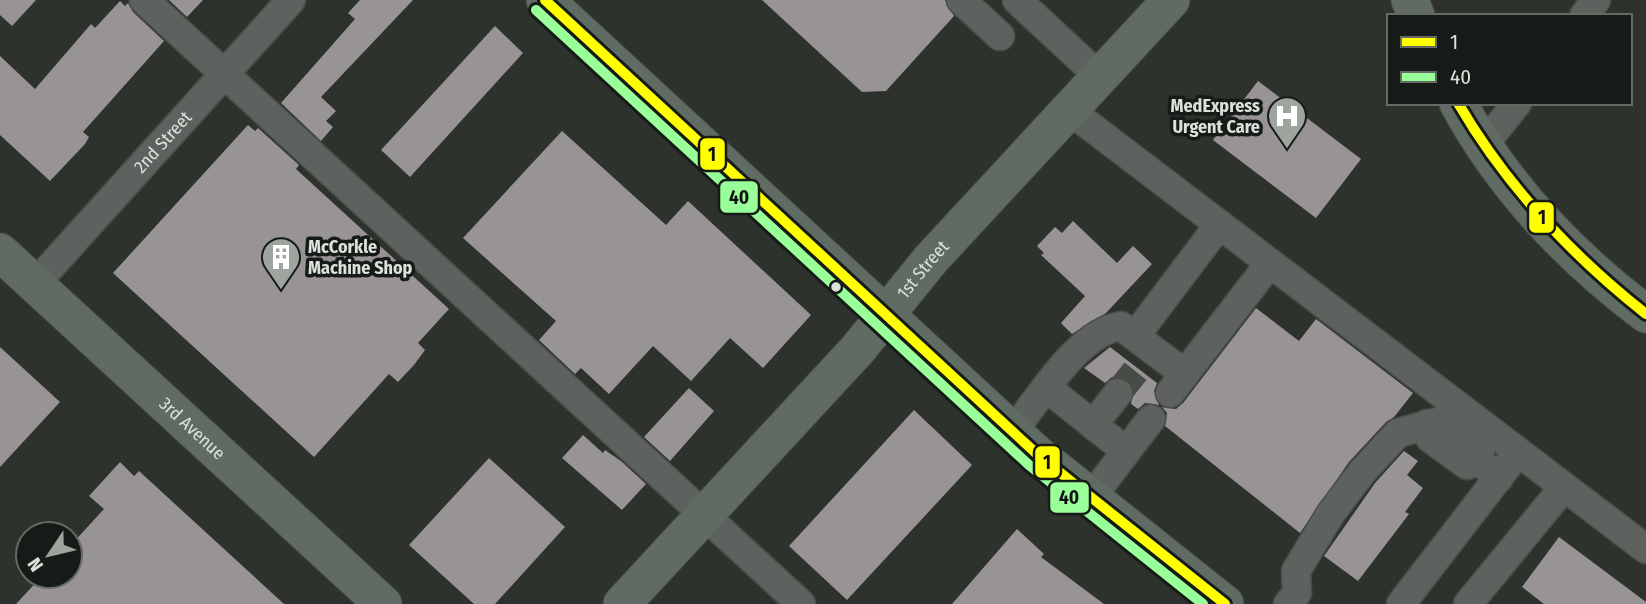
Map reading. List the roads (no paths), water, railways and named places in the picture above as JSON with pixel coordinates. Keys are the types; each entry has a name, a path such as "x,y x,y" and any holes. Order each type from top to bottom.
{"main road":[{"path":"545,0 1013,431 1090,499 1225,604"},
{"name":"1st Street","path":"622,604 858,349 886,312 1171,0"},
{"path":"1459,105 1483,146 1537,216 1578,259 1646,314"},
{"name":"3rd Avenue","path":"0,252 383,604"}],"street":[{"path":"144,0 801,604"},
{"name":"2nd Street","path":"35,284 291,0"},
{"path":"961,0 1000,36"},
{"path":"1017,0 1100,77"},
{"path":"1483,146 1515,105"},
{"path":"1069,110 1646,549"},
{"path":"1142,350 1219,225"},
{"path":"1013,431 1078,349 1106,328 1121,326 1178,384 1270,263"},
{"path":"1047,388 1126,451"},
{"path":"1093,425 1118,393"},
{"path":"1090,499 1151,419"},
{"path":"1298,600 1296,571 1331,513 1362,472 1398,433 1441,421 1480,451 1489,469"},
{"path":"1401,604 1489,469 1518,452"},
{"path":"1468,604 1564,487"}],"tunnel":[{"path":"1118,393 1138,368"}],"place":[{"name":"MedExpress Urgent Care","path":"1287,150"},
{"name":"McCorkle Machine Shop","path":"281,291"}]}
